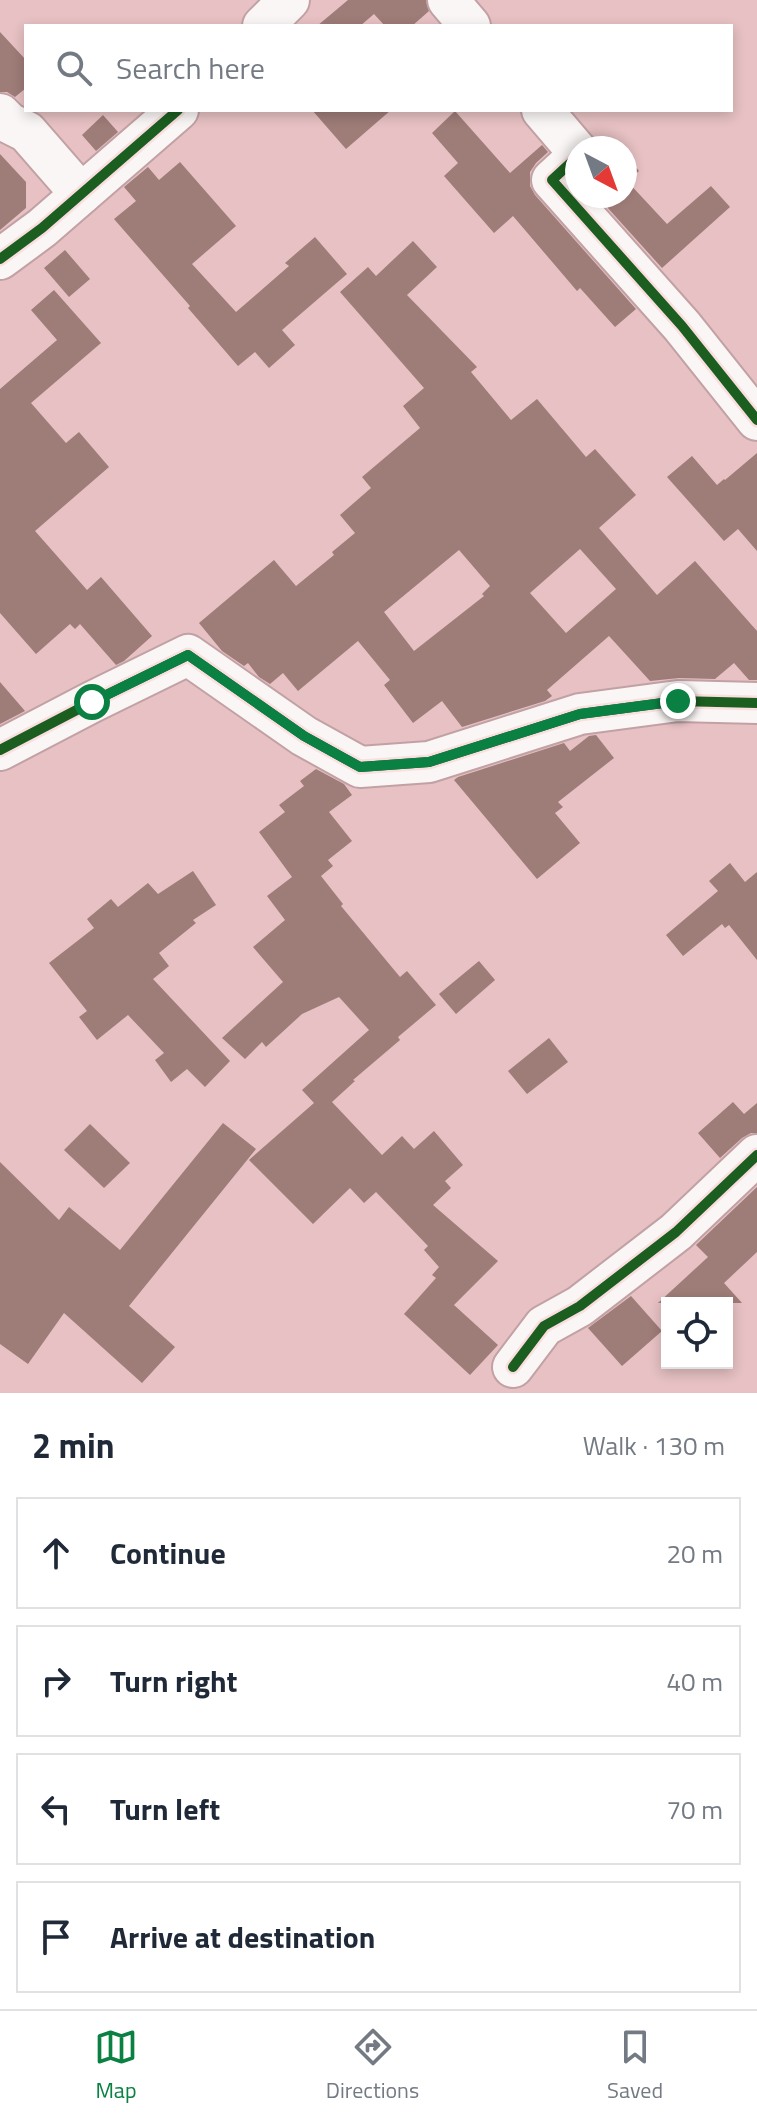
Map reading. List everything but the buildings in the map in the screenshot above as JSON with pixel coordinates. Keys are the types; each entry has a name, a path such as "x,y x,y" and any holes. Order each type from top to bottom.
{"street":[{"path":"265,24 289,0"},
{"path":"448,0 468,24"},
{"path":"0,259 42,228 176,112"},
{"path":"544,112 565,139"},
{"path":"0,114 9,123 27,132 81,194"},
{"path":"565,166 552,180 565,195"},
{"path":"577,208 682,326 757,420"},
{"path":"0,750 188,655 304,736 360,767 429,762 580,714 678,701 757,703"},
{"path":"513,1367 544,1326 580,1306 676,1232 757,1155"}],"cycle path":[{"path":"0,259 42,228 176,112"},
{"path":"565,168 552,180 565,195"},
{"path":"577,208 682,326 757,420"},
{"path":"0,750 188,655 304,736 360,767 429,762 580,714 678,701 757,703"},
{"path":"513,1367 544,1326 580,1306 676,1232 757,1155"}],"route":[{"path":"92,702 188,655 304,736 360,767 429,762 580,714 678,701"}]}
